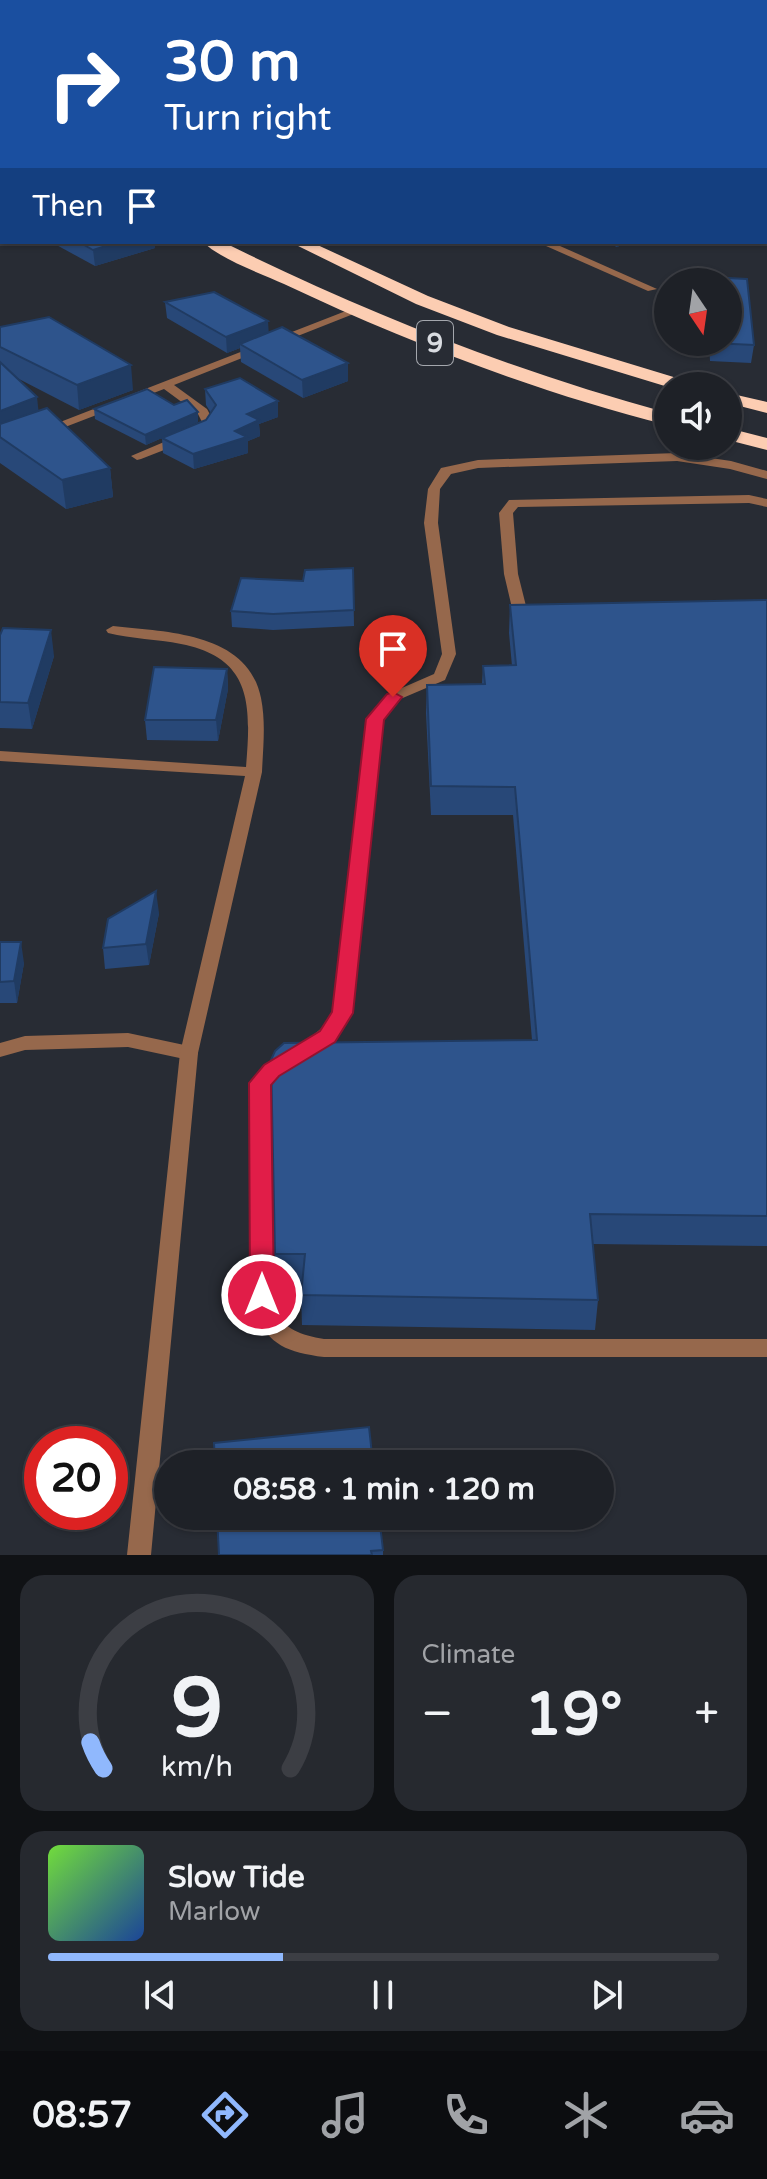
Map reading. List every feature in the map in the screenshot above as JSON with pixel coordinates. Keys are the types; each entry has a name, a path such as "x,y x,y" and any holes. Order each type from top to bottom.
{"highway":[{"name":"9","path":"215,244 355,311 475,359 654,415"},
{"name":"9","path":"302,244 422,300 503,331 654,377"},
{"path":"742,402 767,408"},
{"path":"742,438 767,444"}],"street":[{"path":"547,244 652,289"},
{"path":"31,436 355,311"},
{"path":"137,456 201,431 208,422 203,412 165,384"},
{"path":"767,475 731,465 677,457 478,464 446,471 434,489 431,523 449,654 440,677 393,697 375,719 343,1013 328,1037 271,1070 260,1083 263,1308 275,1333 287,1341 324,1348 767,1348"},
{"path":"544,617 533,616 519,608 507,538 506,513 514,503 749,499 767,503"},
{"path":"113,630 200,641 234,657 247,673 259,732 254,772 189,1053 139,1555"},
{"path":"0,756 254,772"},
{"path":"0,1050 25,1043 128,1040 189,1053"}],"building":[{"path":"82,244 112,244 93,250"},
{"path":"742,279 747,279 754,345 742,344"},
{"path":"214,292 268,321 226,337 165,302"},
{"path":"49,317 131,365 77,385 0,347 0,327"},
{"path":"282,327 348,363 302,380 240,344"},
{"path":"0,362 37,397 0,411"},
{"path":"240,378 278,401 247,414 259,420 235,431 247,437 193,454 162,438 206,420 216,405 205,389"},
{"path":"147,389 174,405 187,400 198,412 145,435 94,409"},
{"path":"47,408 110,468 62,480 0,437 0,424"},
{"path":"353,568 354,610 273,614 231,611 241,578 303,581 305,570"},
{"path":"767,600 767,1216 590,1214 598,1300 301,1295 305,1254 275,1254 271,1060 275,1051 284,1043 537,1040 515,787 431,786 427,685 485,684 483,666 516,665 510,605"},
{"path":"3,628 51,630 28,703 0,702 0,635"},
{"path":"154,667 227,669 216,720 145,720"},
{"path":"156,891 146,944 103,948 108,919"},
{"path":"0,942 21,942 14,981 0,982"},
{"path":"369,1427 371,1450 214,1450 214,1443"},
{"path":"218,1530 381,1530 383,1550 371,1551 372,1555 219,1555"}],"route":[{"path":"262,1295 260,1083 271,1070 328,1037 343,1013 375,719 393,697"}]}
